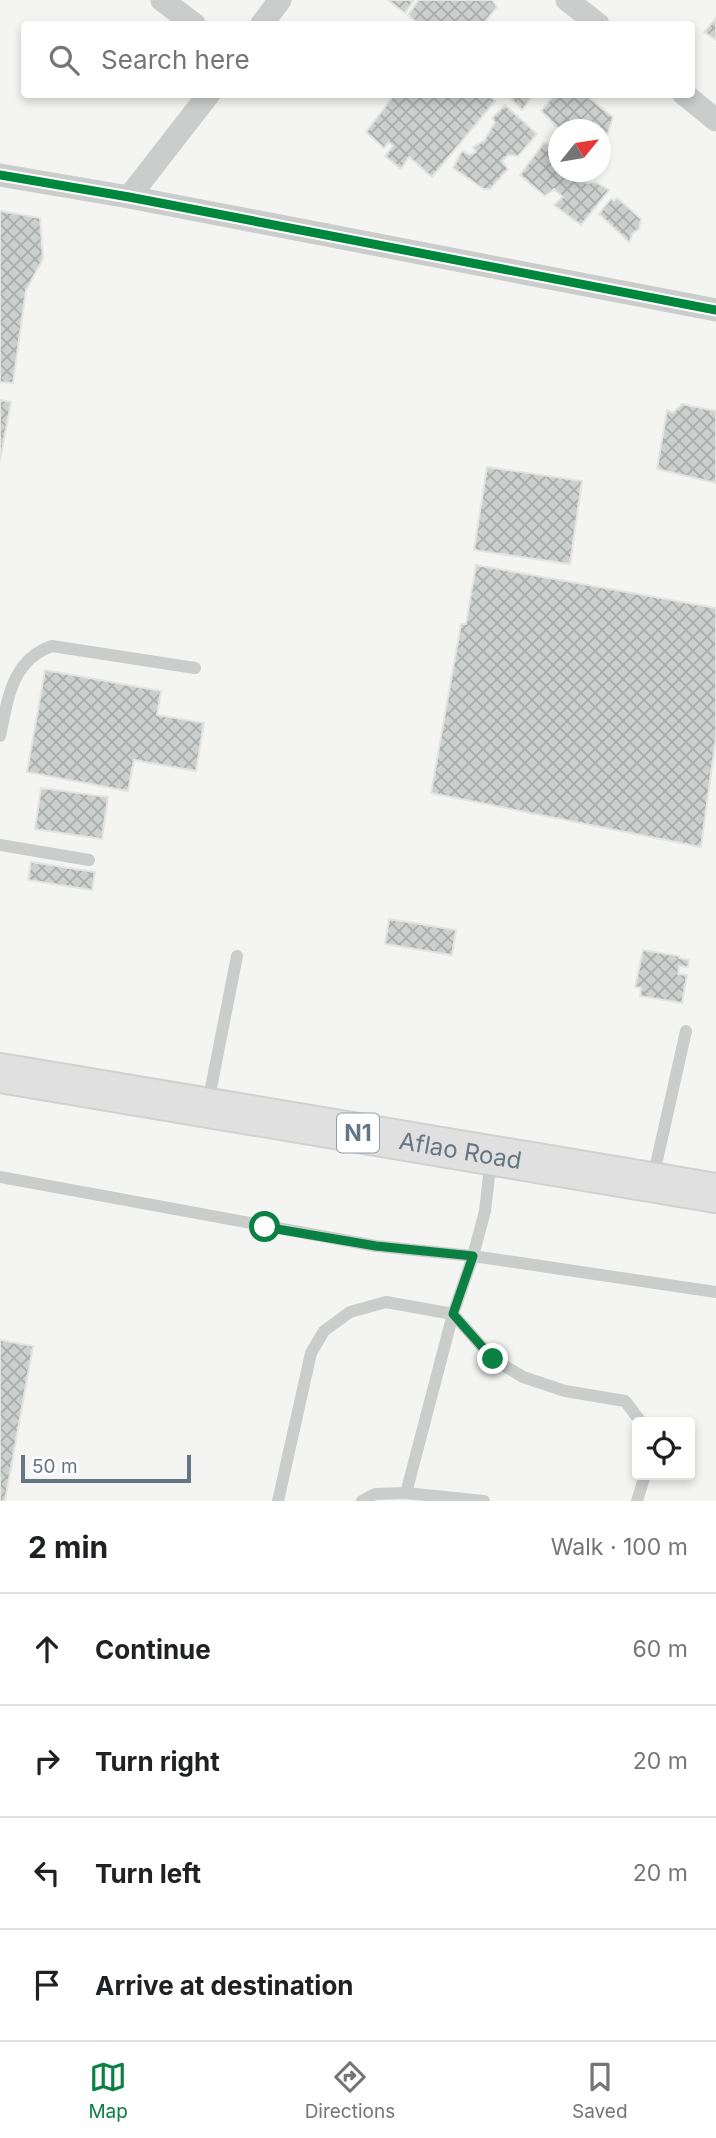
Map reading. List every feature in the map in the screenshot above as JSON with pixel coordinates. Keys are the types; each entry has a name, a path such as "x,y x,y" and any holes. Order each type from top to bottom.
{"highway":[{"name":"Aflao Road","path":"0,1073 716,1193"}],"street":[{"path":"162,0 190,21"},
{"path":"264,21 280,0"},
{"path":"567,0 594,21"},
{"path":"129,197 206,98"},
{"path":"689,98 716,120"},
{"path":"0,175 713,305"}],"lane":[{"path":"0,736 6,707 19,671 36,653 52,646 195,668"},
{"path":"0,845 89,860"},
{"path":"207,1107 237,956"},
{"path":"652,1182 686,1031"},
{"path":"406,1493 453,1314 485,1211 491,1156"},
{"path":"0,1177 376,1246 473,1256 716,1292"},
{"path":"278,1501 311,1353 324,1331 350,1312 386,1302 453,1314 493,1359 523,1377 565,1391 625,1401 638,1417"},
{"path":"637,1501 643,1480"},
{"path":"362,1501 375,1494 406,1493 484,1501"}],"building":[{"path":"388,0 414,0 405,13"},
{"path":"419,0 492,0 497,7 485,21 415,21 408,15"},
{"path":"716,18 716,40 704,32"},
{"path":"392,98 492,98 495,101 432,177 409,157 401,169 385,156 393,146 389,142 384,148 366,132"},
{"path":"510,98 531,98 522,110"},
{"path":"552,98 589,98 613,117 611,123 611,119 549,119 541,111"},
{"path":"505,105 537,134 518,156 508,155 502,161 508,169 490,189 484,189 453,168 462,151 470,155 476,152 473,147 484,141 495,122 492,118"},
{"path":"548,143 548,182 595,182 609,190 581,225 554,205 563,197 554,189 545,196 520,175 543,144"},
{"path":"617,198 641,219 639,229 633,233 629,242 599,214 611,199 614,201"},
{"path":"0,211 40,218 43,259 26,290 13,383 0,382"},
{"path":"0,400 11,402 0,461"},
{"path":"682,404 716,411 716,483 657,469 667,410 673,413"},
{"path":"487,467 582,481 570,564 474,550"},
{"path":"476,565 716,608 716,737 701,847 431,793 461,624 466,624"},
{"path":"45,670 161,691 157,715 204,723 196,771 134,760 128,791 27,772"},
{"path":"41,788 108,797 102,839 35,829"},
{"path":"31,862 95,872 92,890 28,880"},
{"path":"389,919 456,930 452,955 385,944"},
{"path":"643,950 689,960 688,967 679,966 678,974 687,975 682,1003 640,996 641,988 635,987"},
{"path":"0,1340 33,1346 5,1501 0,1501"}],"cycle path":[{"path":"0,175 129,197 716,310"}],"route":[{"path":"265,1227 376,1246 473,1256 453,1314 493,1359"}]}
